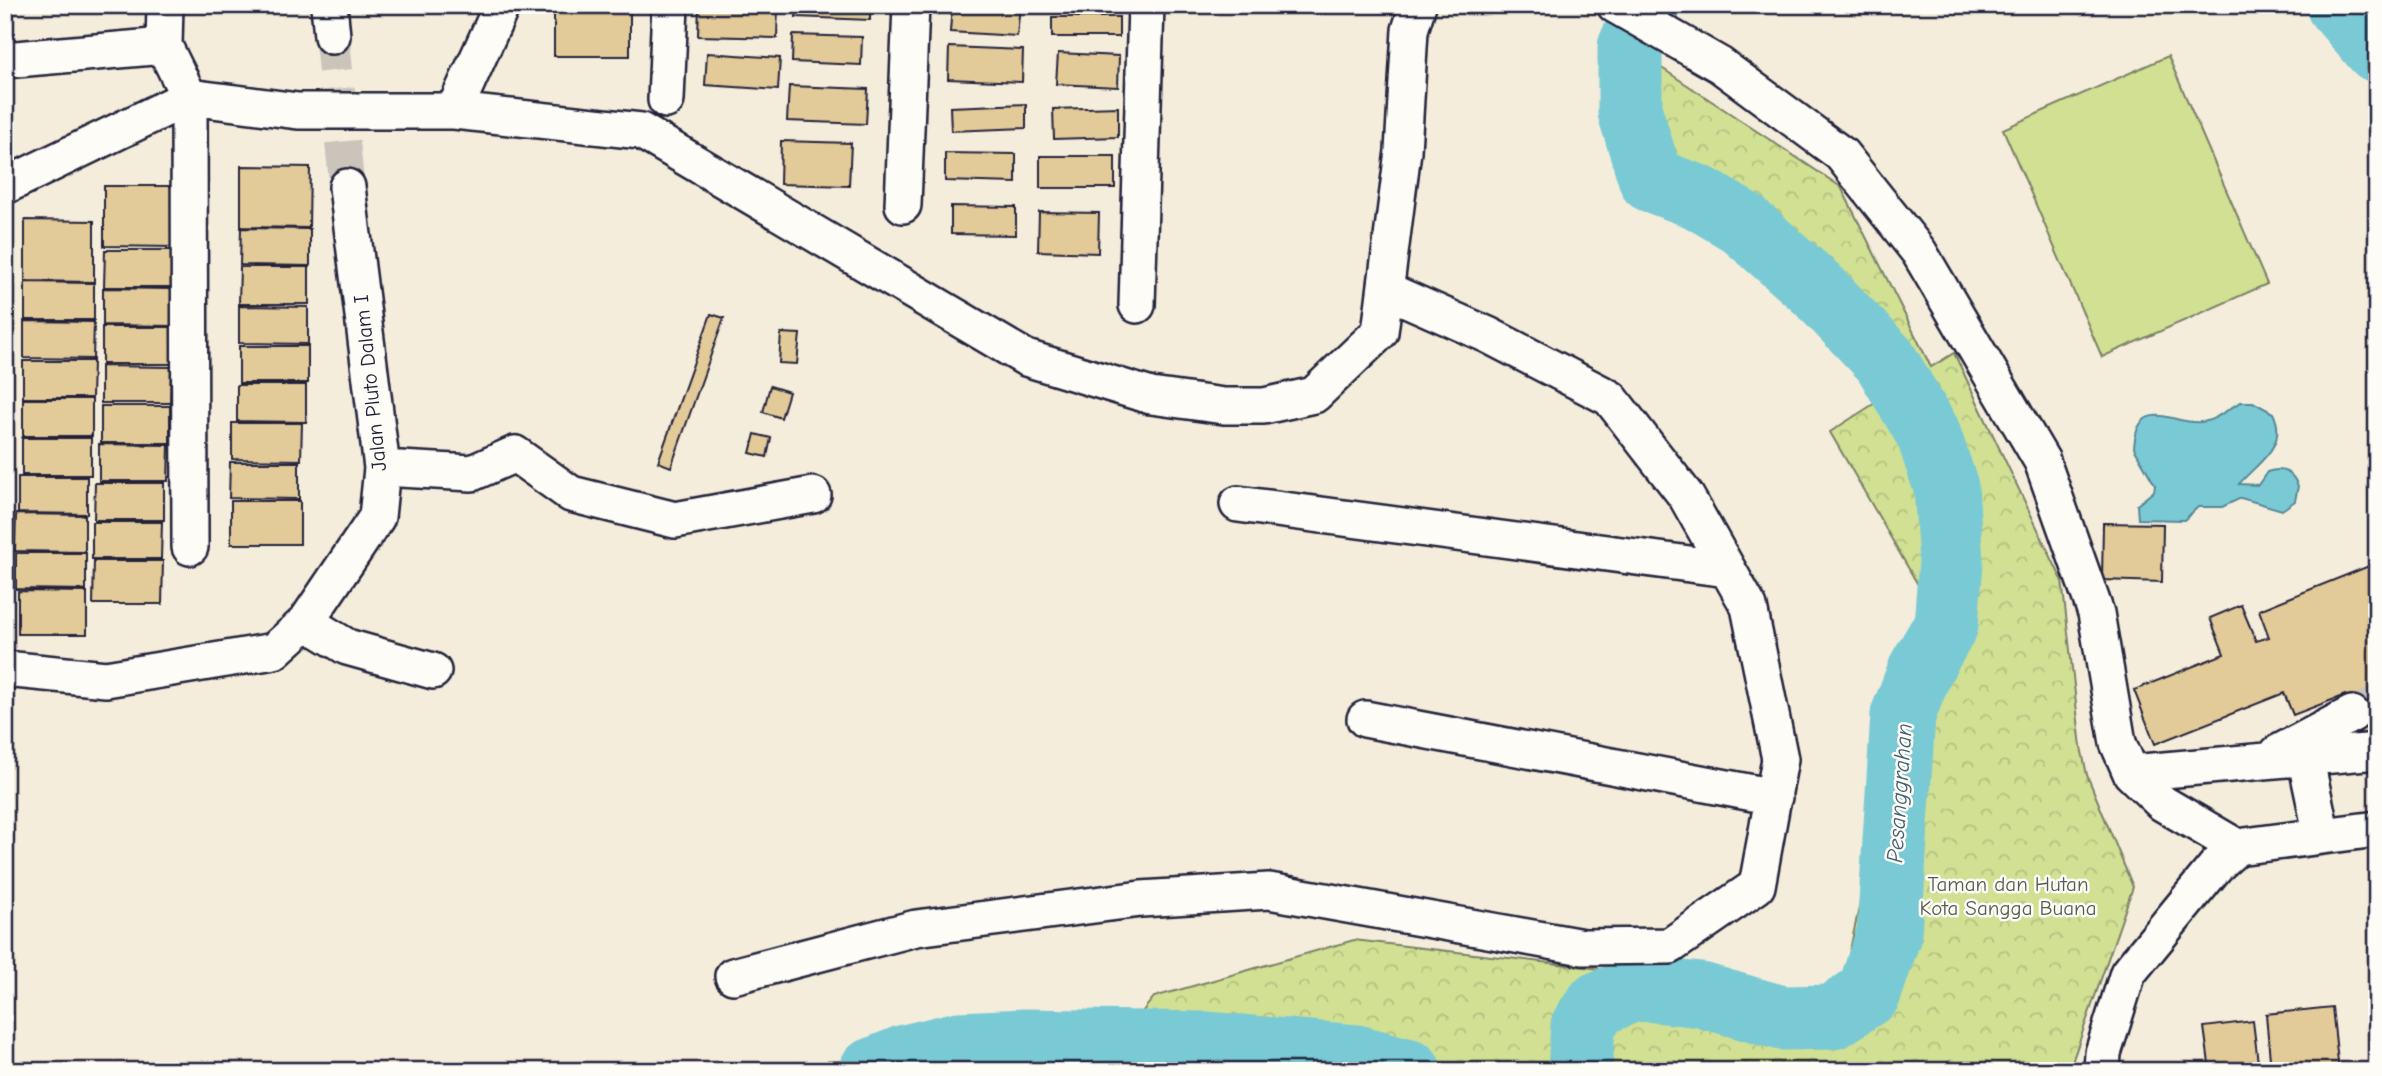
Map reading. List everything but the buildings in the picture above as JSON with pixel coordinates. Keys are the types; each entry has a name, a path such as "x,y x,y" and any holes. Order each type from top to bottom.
{"street":[{"path":"165,5 164,46 189,97 190,547"},
{"path":"453,111 502,5"},
{"path":"666,100 670,5"},
{"path":"903,205 911,5"},
{"path":"1137,305 1146,5"},
{"path":"5,186 189,97 298,111 453,111 641,131 1026,358 1151,396 1224,406 1264,406 1314,395 1380,332 1403,151 1410,30 1418,5"},
{"path":"1615,5 1720,65 1841,154 1919,252 2042,461 2096,613 2118,743 2131,773 2162,803 2237,847"},
{"path":"5,60 164,46"},
{"name":"Jalan Pluto Dalam I","path":"5,669 106,679 274,651 306,622 377,517 382,468 347,187"},
{"path":"733,976 916,928 1141,899 1269,891 1583,947 1670,946 1757,886 1780,759 1778,747 1749,607 1686,496 1610,398 1488,335 1385,290"},
{"path":"382,468 472,473 515,454 572,494 675,520 813,495"},
{"path":"1238,504 1727,569"},
{"path":"306,622 347,647 433,671"},
{"path":"2265,759 2352,715"},
{"path":"1365,719 1774,796"},
{"path":"2131,773 2377,751"},
{"path":"2305,756 2322,836"},
{"path":"2102,1071 2103,1053 2128,973 2216,866 2237,847 2377,829"}],"green space":[{"name":"Taman dan Hutan Kota Sangga Buana","path":"1630,47 1841,187 1931,367 1954,353 2062,580 2081,747 2087,775 2133,887 2069,1071 587,1071 899,1059 959,1044 1118,1042 1154,997 1354,940 1840,997 1925,597 1830,432 1900,387 1885,360 1817,290 1742,223 1698,197 1651,180 1630,112"},
{"path":"2168,56 2267,284 2102,357 2003,129"}],"water":[{"path":"2241,402 2253,402 2273,413 2277,435 2269,453 2239,484 2258,485 2267,472 2286,472 2298,486 2295,501 2282,510 2241,498 2222,507 2198,507 2184,520 2138,519 2137,505 2154,491 2155,485 2134,448 2142,422 2149,417 2158,416 2190,422 2206,421"}],"waterway":[{"name":"Pesanggrahan","path":"1580,1071 1583,1026 1598,1004 1637,988 1701,995 1782,1018 1833,1017 1869,993 1889,934 1903,715 1921,668 1946,625 1951,562 1946,487 1928,433 1885,360 1817,289 1742,223 1698,197 1651,180 1630,112 1630,47 1649,5"},
{"name":"Pesanggrahan","path":"2338,5 2377,50"},
{"name":"Pesanggrahan","path":"871,1071 905,1057 959,1044 1025,1041 1206,1044 1356,1057 1409,1071"}],"tunnel":[{"path":"332,36 347,187"},
{"path":"2352,714 2377,704"}]}
